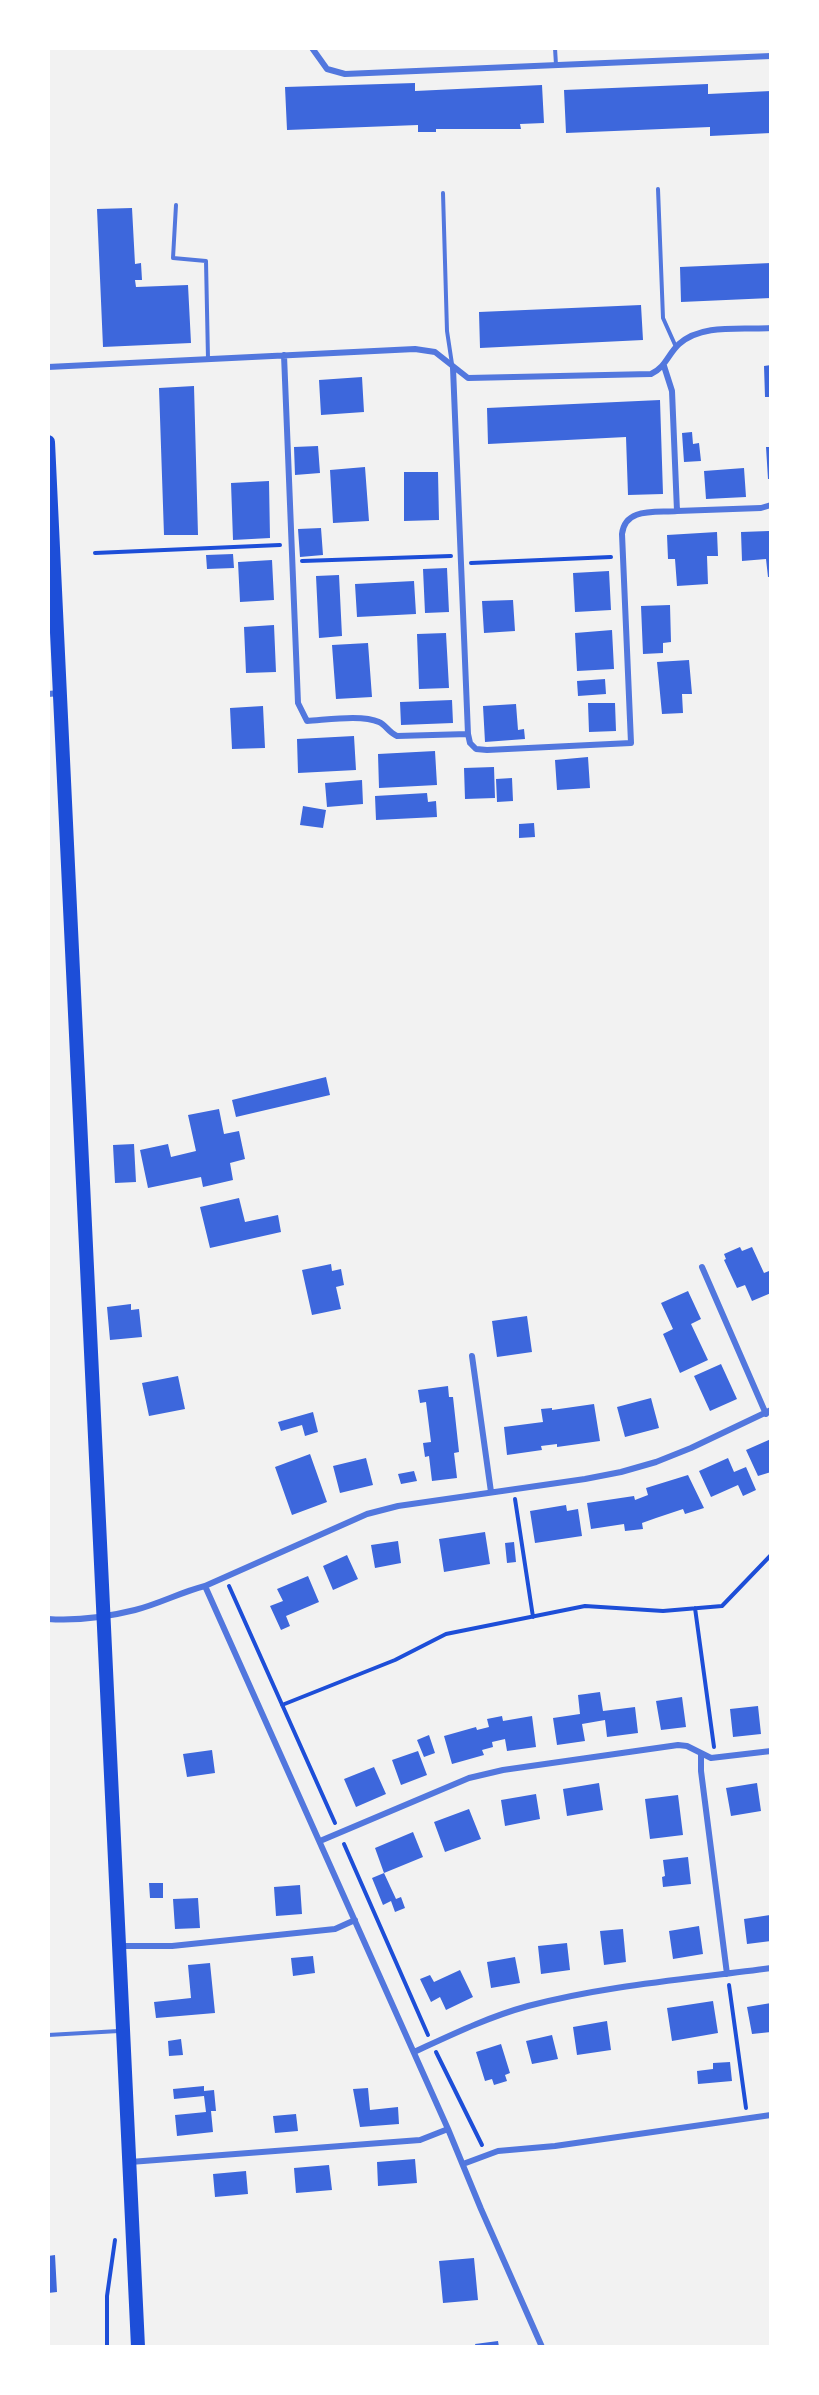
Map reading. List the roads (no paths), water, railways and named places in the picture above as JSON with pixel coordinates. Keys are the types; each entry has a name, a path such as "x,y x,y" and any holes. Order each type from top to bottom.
{"main road":[{"path":"48,442 54,694 104,1616 138,2347"}],"street":[{"path":"312,48 327,69 345,74 771,56"},
{"path":"48,367 415,350 435,352 468,378 651,374 664,366 676,347 696,332 771,328"},
{"path":"284,355 298,703 307,721 366,718 384,724 389,732 397,736 468,734"},
{"path":"664,366 672,391 677,511"},
{"path":"453,368 468,734 470,743 476,749 631,743 623,525 628,517 635,514 771,506"},
{"path":"48,1619 69,1620 137,1610 184,1591 205,1586 367,1514 398,1506 601,1476 656,1462 768,1412 702,1267"},
{"path":"472,1356 491,1492"},
{"path":"205,1586 448,2128 542,2347"},
{"path":"320,1841 469,1778 503,1770 678,1745 687,1746 701,1754 715,1758 771,1751"},
{"path":"701,1754 701,1771 727,1974"},
{"path":"119,1946 172,1946 335,1929 355,1920"},
{"path":"414,2052 489,2018 539,2003 600,1991 771,1968"},
{"path":"463,2164 486,2154 771,2115"},
{"path":"129,2162 420,2140 448,2128"}],"lane":[{"path":"555,48 556,65"},
{"path":"658,189 663,318 676,347"},
{"path":"443,193 447,331 453,368"},
{"path":"176,205 173,258 206,261 208,359"},
{"path":"48,2035 123,2031"}]}
